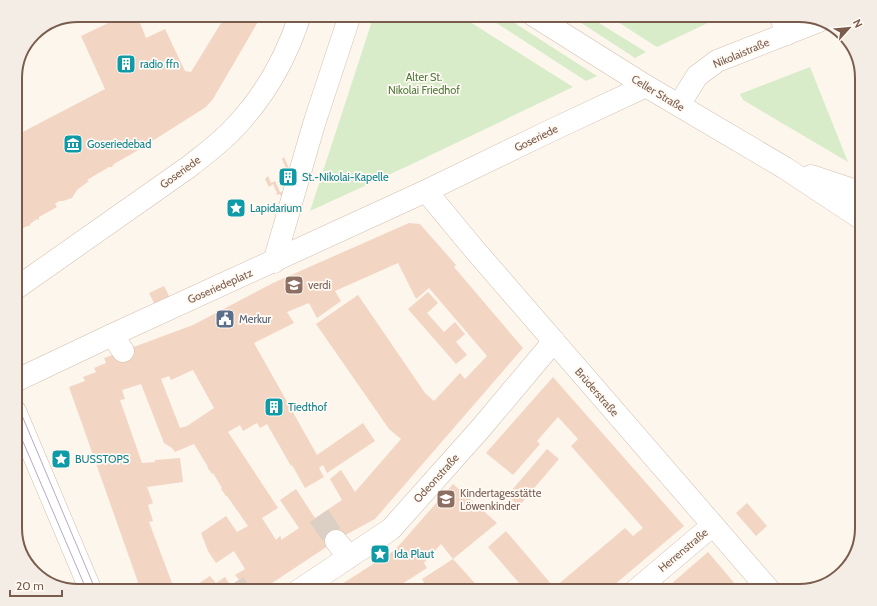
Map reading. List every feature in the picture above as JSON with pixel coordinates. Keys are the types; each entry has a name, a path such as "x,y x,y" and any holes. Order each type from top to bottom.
{"street":[{"name":"Goseriede","path":"22,284 212,149 236,126 273,78 287,51 297,22"},
{"path":"274,262 314,124 348,22"},
{"name":"Celler Straße","path":"545,22 646,86 785,168 855,214"},
{"name":"Nikolaistraße","path":"678,105 697,76 717,61 784,25 807,22"},
{"name":"Goseriede","path":"426,191 646,86"},
{"name":"Celler Straße","path":"785,168 855,191"},
{"name":"Goseriedeplatz","path":"22,379 118,343 274,262 426,191"},
{"name":"Brüderstraße","path":"426,191 462,236 764,584"},
{"name":"Odeonstraße","path":"305,584 342,549 391,529 481,428 554,341"},
{"path":"22,428 87,584"},
{"name":"Herrenstraße","path":"643,584 713,525"}],"green space":[{"name":"Alter St. Nikolai Friedhof","path":"372,22 470,22 573,87 410,165 310,211"},
{"path":"495,22 513,22 597,76 586,81"},
{"path":"580,22 597,22 646,52 635,58"},
{"path":"618,22 710,22 657,47"},
{"path":"810,67 848,162 743,100 740,94"}],"building":[{"path":"110,22 140,22 146,38 165,29 185,71 191,72 222,22 258,22 213,99 206,107 114,164 112,167 109,167 87,180 89,181 77,190 72,198 59,201 55,204 57,207 39,217 39,220 37,219 30,224 30,226 22,229 22,132 105,89 81,36"},
{"name":"St.-Nikolai-Kapelle","path":"284,157 292,175 289,176 293,185 295,185 293,186 293,193 292,194 290,192 284,197 279,194 277,195 273,184 269,187 265,179 268,176 271,183 275,181 280,192 285,193 289,190 290,185 286,175 288,173 282,159"},
{"path":"409,223 420,224 456,265 454,267 523,348 375,519 340,538 271,584 234,584 239,580 235,575 245,569 234,551 216,563 208,551 201,533 226,516 237,532 248,526 221,489 222,488 213,473 212,474 207,467 194,444 175,452 164,443 141,384 122,390 125,399 120,400 142,463 155,462 155,460 180,458 183,482 147,487 153,503 148,505 153,521 149,522 172,584 139,584 69,387 85,381 83,377 96,372 94,368 106,363 104,358 193,325 273,283","holes":["398,263 416,299 429,288 487,356 465,379 460,373 434,401 425,393 358,295 316,324 389,429 401,439 355,492 341,470 330,479 342,500 315,518 296,489 280,500 299,528 281,540 280,536 276,540 262,518 278,508 228,432 240,425 243,431 257,423 260,428 267,424 305,488 324,477 319,468 323,465 327,473 375,441 363,423 317,455 254,343 294,323 287,312 309,303 317,318 341,301 335,291","193,370 214,408 187,426 180,428 161,379 169,376 171,380"]},
{"path":"164,286 170,298 155,305 149,293"},
{"path":"428,292 438,303 427,313 444,332 455,322 465,334 456,342 467,355 456,364 408,309"},
{"path":"553,377 684,526 615,584 559,584 625,528 633,536 643,528 571,446 578,439 558,417 537,441 540,444 513,475 486,453"},
{"path":"547,449 559,459 519,506 507,496"},
{"path":"453,484 497,523 453,559 441,544 424,563 427,568 402,584 342,584 395,550"},
{"path":"747,503 767,526 756,536 736,513"},
{"path":"506,531 551,584 520,584 488,547"},
{"path":"708,552 735,584 671,584"},
{"path":"453,559 476,584 425,584 422,579"},
{"path":"210,576 216,583 225,577 230,584 198,584"}],"tunnel":[{"path":"319,516 336,541"}],"tram line":[{"path":"22,416 93,584"},
{"path":"22,439 84,584"}],"place":[{"name":"radio ffn","path":"126,64"},
{"name":"Goseriedebad","path":"73,144"},
{"name":"St.-Nikolai-Kapelle","path":"288,177"},
{"name":"Lapidarium","path":"236,208"},
{"name":"verdi","path":"294,285"},
{"name":"Merkur","path":"225,319"},
{"name":"Tiedthof","path":"274,407"},
{"name":"BUSSTOPS","path":"61,459"},
{"name":"Kindertagesstätte Löwenkinder","path":"446,499"},
{"name":"Ida Plaut","path":"380,554"}]}
